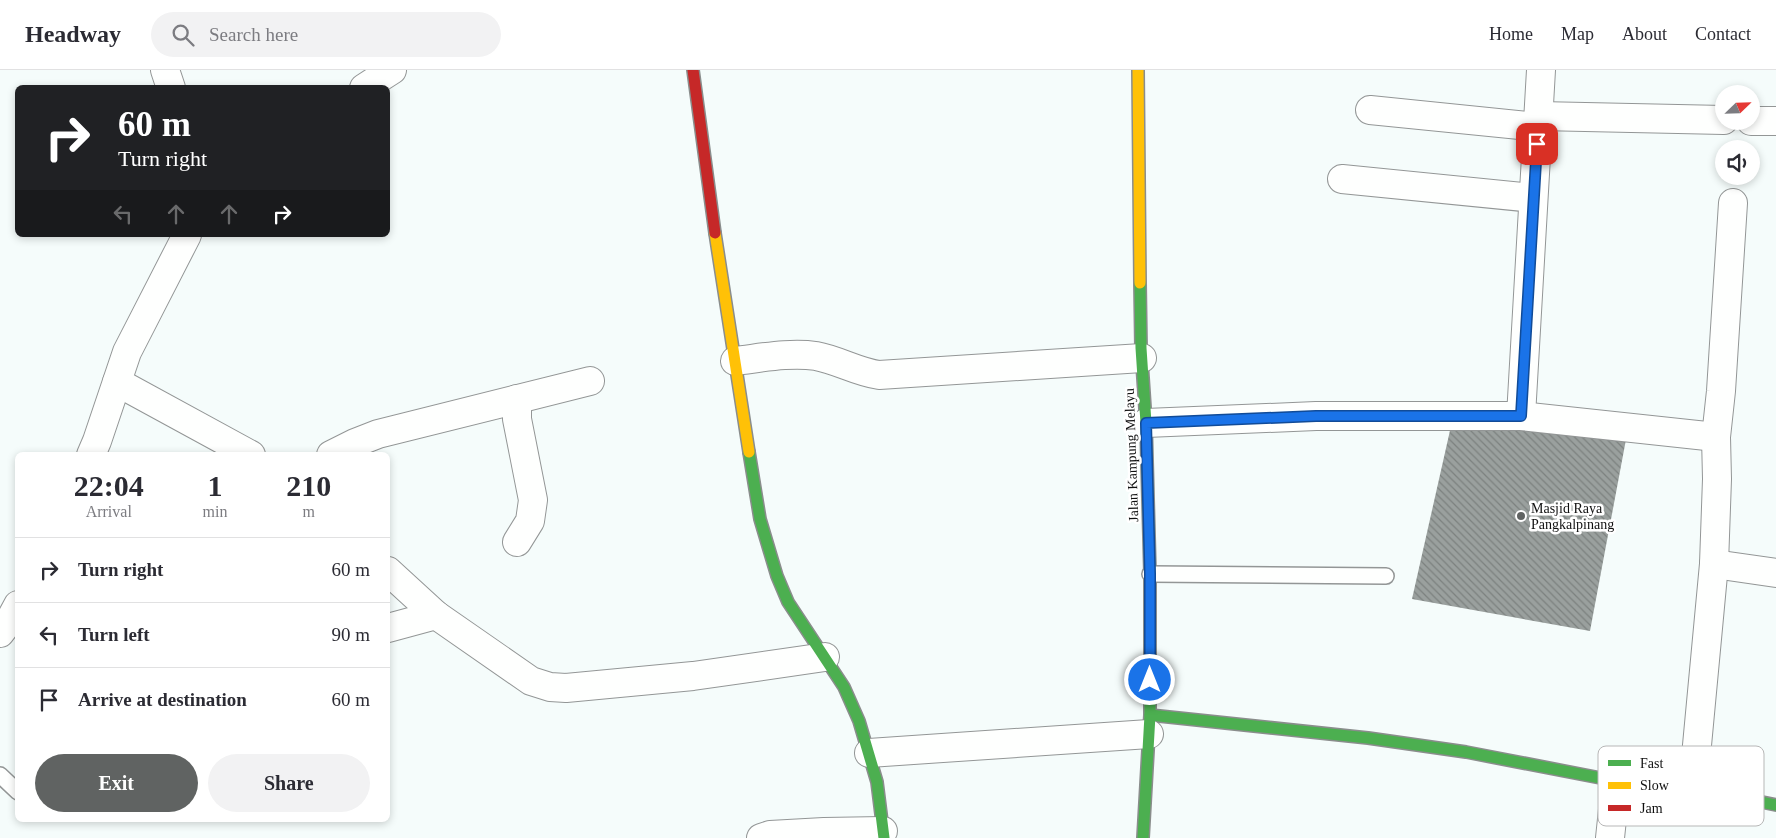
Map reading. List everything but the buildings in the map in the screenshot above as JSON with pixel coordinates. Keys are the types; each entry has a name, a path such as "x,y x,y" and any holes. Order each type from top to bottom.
{"street":[{"path":"165,70 170,85"},
{"path":"369,85 392,70"},
{"path":"693,70 716,244 760,519 777,576 788,602 844,687 859,721 877,782 884,834 824,832 770,835 761,838"},
{"name":"Jalan Kampung Melayu","path":"1138,70 1142,358 1146,423 1150,574 1149,725 1143,838"},
{"path":"1521,416 1532,198 1541,70"},
{"path":"1370,110 1538,122 1715,120"},
{"path":"1760,120 1776,121"},
{"path":"1342,179 1532,198"},
{"path":"1697,746 1714,564 1716,437 1721,392 1733,203"},
{"path":"92,452 126,352 186,237"},
{"path":"735,361 799,354 818,356 867,374 879,375 1142,358"},
{"path":"337,452 378,434 590,381"},
{"path":"117,382 245,452"},
{"path":"517,399 517,419 533,500 530,521 517,542"},
{"path":"1146,423 1316,416 1521,416 1716,437"},
{"path":"1714,564 1776,572"},
{"path":"390,573 436,615 531,681 550,687 566,688 693,676 825,657"},
{"path":"0,633 15,611"},
{"path":"390,627 436,615"},
{"path":"869,752 1149,725 1398,742 1466,752 1598,778"}],"lane":[{"path":"1150,574 1386,576"},
{"path":"0,775 15,789"}],"traffic: fast":[{"path":"1140,283 1150,574 1150,715 1143,838"},
{"path":"749,452 760,519 777,576 788,602 844,687 859,721 877,782 884,838"},
{"path":"1150,715 1368,738 1466,752 1598,778"},
{"path":"1764,803 1776,805"}],"traffic: slow":[{"path":"1138,70 1140,283"},
{"path":"715,233 749,452"}],"traffic: jam":[{"path":"693,70 715,233"}],"place":[{"name":"Masjid Raya Pangkalpinang","path":"1521,516"}],"route":[{"path":"1150,680 1150,574 1146,423 1316,416 1521,416 1532,198 1537,144"}]}
